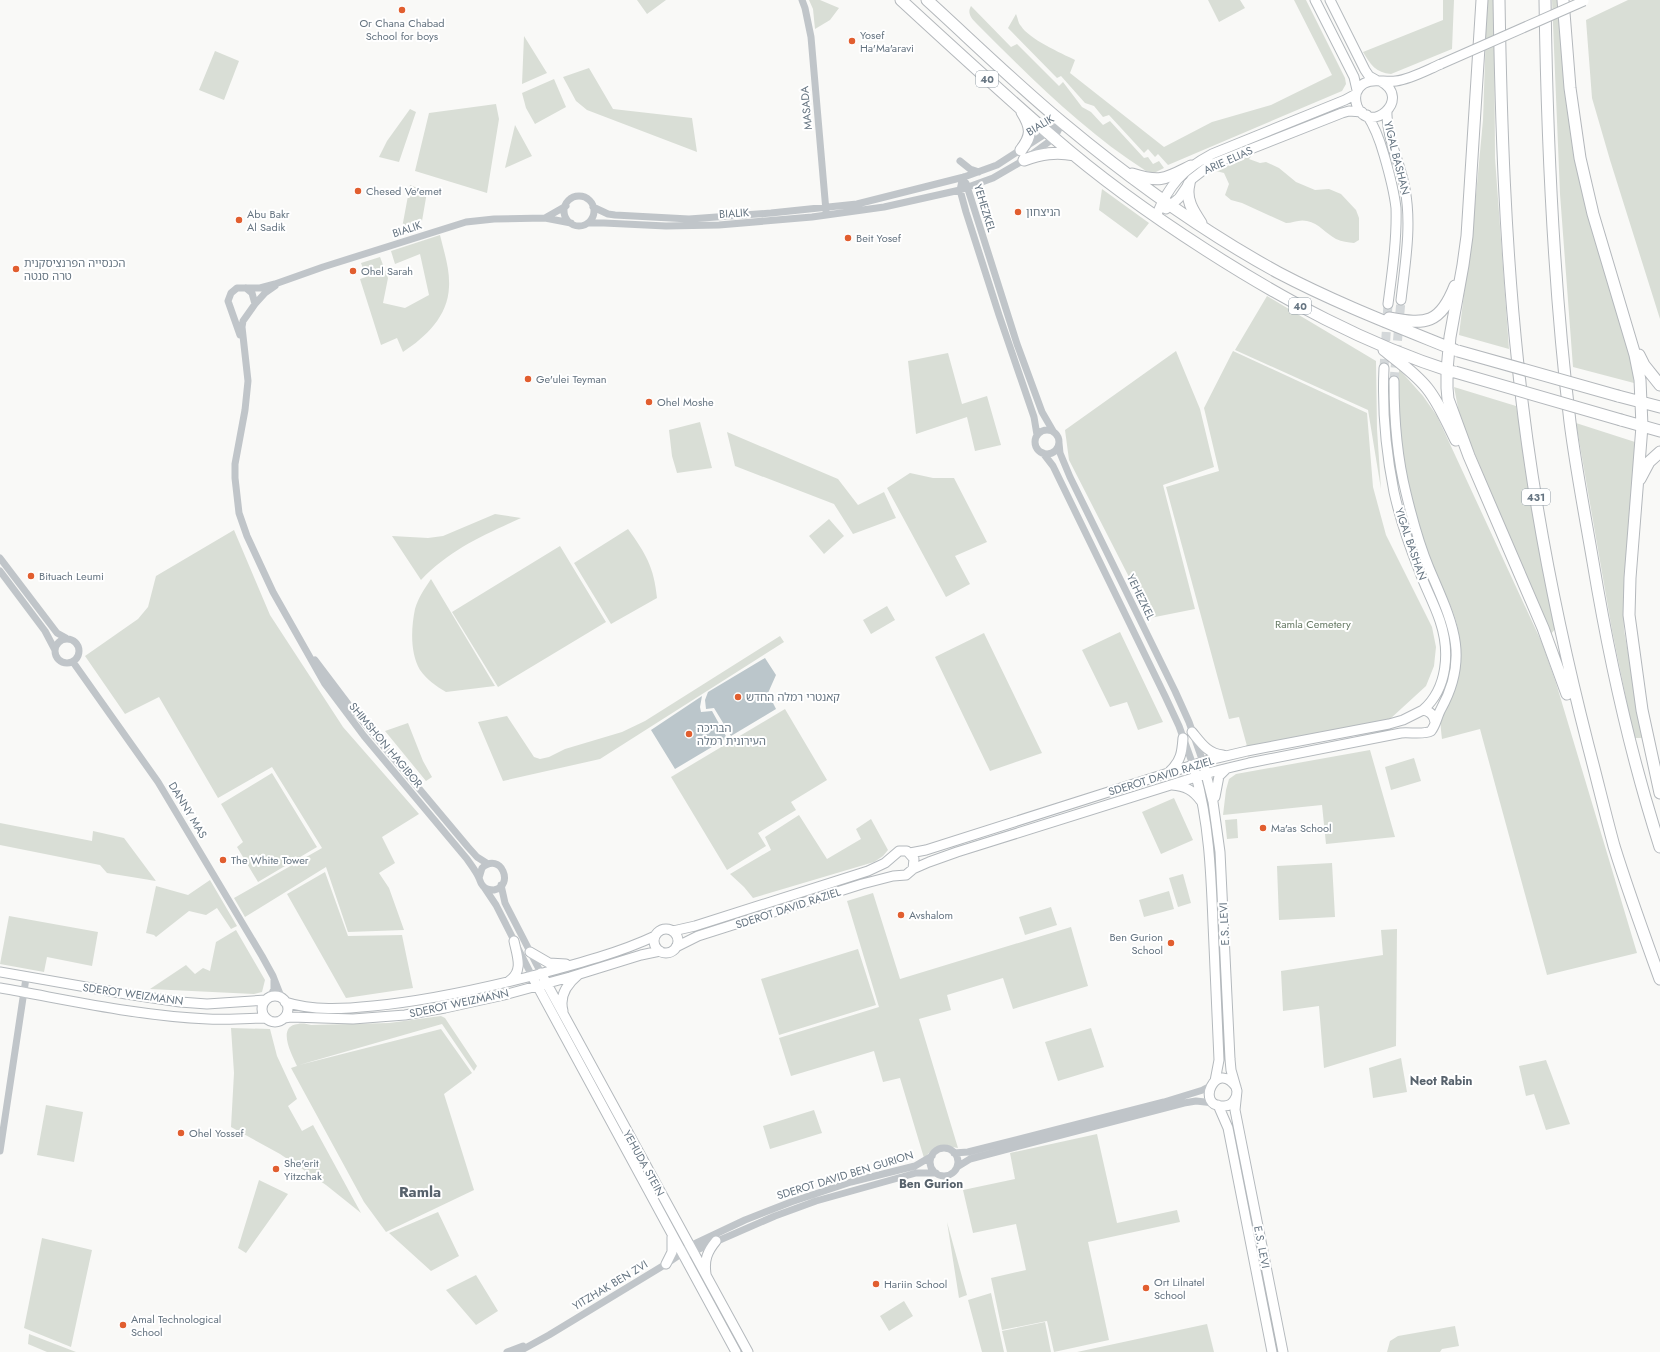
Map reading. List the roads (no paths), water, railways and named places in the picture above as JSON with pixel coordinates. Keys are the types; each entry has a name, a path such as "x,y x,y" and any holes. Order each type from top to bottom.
{"highway":[{"name":"40","path":"901,0 1020,108 1118,189 1156,216 1261,284 1315,314 1363,338 1451,371 1660,431"},
{"name":"40","path":"927,0 1062,123 1121,170 1207,230 1279,273 1366,314 1453,349 1660,408"},
{"path":"1482,0 1472,170 1464,266 1451,371 1447,388 1452,410 1469,456 1543,628 1562,678 1614,846"},
{"name":"431","path":"1499,0 1500,77 1505,208 1518,365 1524,420 1546,554 1569,672 1614,846 1634,908 1660,979"},
{"path":"1545,0 1547,119 1552,216 1570,419 1575,458 1597,588 1619,698 1644,795 1660,847"},
{"path":"1563,0 1569,80 1580,158 1593,214 1628,327 1638,366 1642,426 1629,600 1630,631 1642,710 1660,793"},
{"path":"1020,108 1029,127 1029,137 1022,155 1061,152 1075,155"},
{"path":"1121,170 1155,180 1164,178 1191,166"},
{"path":"1189,184 1187,189 1190,204 1196,216 1207,230"},
{"path":"1366,314 1412,322 1424,322 1431,319 1441,312 1450,299 1464,266"},
{"path":"1628,327 1644,365 1660,385"},
{"path":"1374,342 1409,370 1422,382 1434,397 1494,515"},
{"path":"1634,523 1638,484 1642,472 1649,462 1660,452"}],"main road":[{"path":"1315,0 1354,76 1357,92 1356,104 1364,114 1377,117 1387,112 1390,107 1392,97 1399,84 1405,80 1585,1"},
{"path":"1330,0 1364,70 1369,76 1388,87 1392,97"},
{"path":"1357,92 1366,82 1405,80"},
{"name":"ARIE ELIAS","path":"1156,216 1167,202 1176,181 1191,166 1212,154 1345,100 1357,92"},
{"name":"ARIE ELIAS","path":"1167,202 1178,198 1202,171 1222,160 1342,113 1349,112 1364,114"},
{"name":"YIGAL BASHAN","path":"1387,112 1388,128 1403,175 1408,205 1408,235 1401,300"},
{"name":"YIGAL BASHAN","path":"1364,114 1373,125 1382,148 1394,197 1396,222 1388,304"},
{"name":"YIGAL BASHAN","path":"1384,368 1383,393 1387,445 1394,493 1408,541 1440,621 1445,646 1442,683 1433,701 1419,712"},
{"name":"YIGAL BASHAN","path":"1394,381 1398,444 1405,491 1418,537 1450,618 1456,646 1455,672 1452,686 1435,722"},
{"path":"1419,712 1430,712 1433,715 1435,722 1431,731 1425,733 1418,732 1412,724 1419,712"},
{"name":"SDEROT DAVID RAZIEL","path":"910,853 926,850 1203,762 1230,755 1389,724 1403,720 1419,712"},
{"path":"1192,732 1203,746 1211,752 1230,755"},
{"name":"SDEROT DAVID RAZIEL","path":"913,869 936,859 1206,773 1229,767 1418,732"},
{"path":"1169,772 1177,765 1180,759 1183,738"},
{"name":"E.S. LEVI","path":"1203,762 1215,810 1222,880 1230,1059 1236,1091 1235,1110 1283,1352"},
{"name":"E.S. LEVI","path":"1193,765 1203,804 1211,880 1219,1060 1213,1083"},
{"path":"1215,810 1217,782 1219,776 1229,767"},
{"path":"1169,785 1182,786 1188,789 1194,793 1203,804"},
{"path":"899,851 910,853 914,859 915,866 913,869 909,873 902,875 895,872 892,868 891,860 893,856 899,851"},
{"name":"SDEROT DAVID RAZIEL","path":"673,931 695,926 868,871 885,863 893,856"},
{"name":"SDEROT DAVID RAZIEL","path":"676,947 698,936 877,880 902,875"},
{"path":"536,974 575,964 635,945 655,936 662,929 673,931 678,940 676,947 669,952 660,951 641,954 580,974 542,984"},
{"path":"655,936 655,946 660,951"},
{"path":"508,982 518,973 519,967 514,941"},
{"path":"530,952 549,963 575,964"},
{"name":"SDEROT WEIZMANN","path":"0,972 26,978 180,1002 207,1004 268,998"},
{"name":"SDEROT WEIZMANN","path":"284,1000 301,1007 352,1008 403,1004 444,997 536,974"},
{"name":"YEHUDA STEIN","path":"536,974 682,1253 736,1352"},
{"path":"566,1018 562,1003 563,996 569,984 580,974"},
{"name":"SDEROT WEIZMANN","path":"284,1018 353,1019 405,1015 481,1000 542,984"},
{"name":"YEHUDA STEIN","path":"542,984 566,1018 748,1352"},
{"name":"SDEROT WEIZMANN","path":"0,988 84,1004 171,1016 209,1019 266,1018"},
{"path":"278,997 284,1000 288,1012 284,1018 276,1022 272,1022 266,1018 262,1011 262,1007 268,998 278,997"},
{"path":"1220,1079 1229,1080 1236,1091 1235,1100 1228,1106 1216,1104 1209,1095 1213,1083 1220,1079"},
{"name":"E.S. LEVI","path":"1216,1104 1228,1128 1272,1352"},
{"path":"666,1264 672,1252 672,1234"},
{"path":"707,1277 707,1253 716,1241"}],"street":[{"name":"MASADA","path":"802,0 811,37 826,216"},
{"name":"BIALIK","path":"588,223 690,226 826,216 884,207 960,190 993,178 1022,155 1051,135 1062,123"},
{"name":"BIALIK","path":"593,207 608,214 615,215 689,219 771,213 857,204 964,177 1022,155"},
{"path":"960,161 970,169 979,172"},
{"name":"YEHEZKEL","path":"964,177 1017,344 1042,412 1053,431"},
{"name":"YEHEZKEL","path":"964,177 960,190 999,315 1034,416 1037,435"},
{"path":"580,197 588,199 593,207 594,214 588,223 578,226 571,223 565,214 566,206 572,199 580,197"},
{"name":"BIALIK","path":"545,218 566,206"},
{"name":"BIALIK","path":"246,288 260,288 280,283 329,265 466,222 494,219 545,218 571,223"},
{"name":"BIALIK","path":"255,304 265,293 280,283"},
{"path":"238,288 246,288 252,293 255,304 251,311 239,314 232,310 228,301 231,294 238,288"},
{"name":"SHIMSHON HAGIBOR","path":"230,307 244,348"},
{"name":"SHIMSHON HAGIBOR","path":"251,311 243,321 242,327 248,381 234,478 239,513 251,546 287,618 319,675 334,698 368,742 467,859 479,878"},
{"path":"1046,430 1053,431 1058,436 1059,443 1054,452 1046,454 1039,451 1035,445 1037,435 1046,430"},
{"name":"YEHEZKEL","path":"1059,443 1060,453 1070,477 1175,691 1203,762"},
{"name":"YEHEZKEL","path":"1043,453 1053,466 1165,696 1193,765"},
{"path":"0,558 57,633 74,641 79,648 78,656 73,662 64,663 55,655 55,650 45,631 0,571"},
{"name":"SHIMSHON HAGIBOR","path":"287,618 306,647 349,705 468,847 477,857 488,864"},
{"path":"55,650 58,642 66,638"},
{"name":"DANNY MAS","path":"73,662 158,782 273,976 284,1000"},
{"path":"482,886 490,890 501,886 504,880 504,871 498,865 488,864 482,868 479,878 482,886 493,901 514,941 536,974"},
{"path":"501,886 505,903 530,952 536,974"},
{"path":"268,998 274,989 273,976"},
{"path":"0,1151 26,978"},
{"path":"954,1152 958,1159 954,1172 950,1175 941,1176 936,1173 931,1166 932,1156 935,1152 942,1148 954,1152 968,1152 1164,1102 1203,1090 1213,1083"},
{"path":"957,1166 970,1159 1184,1103 1196,1101 1216,1104"},
{"name":"SDEROT DAVID BEN GURION","path":"682,1253 756,1216 791,1202 850,1182 915,1166 932,1156"},
{"name":"SDEROT DAVID BEN GURION","path":"691,1249 716,1241 775,1216 816,1201 916,1173 936,1173"},
{"name":"YITZHAK BEN ZVI","path":"518,1352 549,1335 682,1253"},
{"name":"YITZHAK BEN ZVI","path":"507,1352 549,1335"}],"tunnel":[{"path":"1394,381 1401,300"},
{"path":"1384,368 1388,304"}],"place":[{"name":"Or Chana Chabad School for boys","path":"402,10"},
{"name":"Yosef Ha'Ma'aravi","path":"852,41"},
{"name":"Chesed Ve'emet","path":"358,191"},
{"name":"הניצחון","path":"1018,212"},
{"name":"Abu Bakr Al Sadik","path":"239,220"},
{"name":"Beit Yosef","path":"848,238"},
{"name":"הכנסייה הפרנציסקנית טרה סנטה","path":"16,269"},
{"name":"Ohel Sarah","path":"353,271"},
{"name":"Ge'ulei Teyman","path":"528,379"},
{"name":"Ohel Moshe","path":"649,402"},
{"name":"Bituach Leumi","path":"31,576"},
{"name":"קאנטרי רמלה החדש","path":"738,697"},
{"name":"הבריכה העירונית רמלה","path":"689,734"},
{"name":"Ma'as School","path":"1263,828"},
{"name":"The White Tower","path":"223,860"},
{"name":"Avshalom","path":"901,915"},
{"name":"Ben Gurion School","path":"1171,943"},
{"name":"Ohel Yossef","path":"181,1133"},
{"name":"She'erit Yitzchak","path":"276,1169"},
{"name":"Hariin School","path":"876,1284"},
{"name":"Ort Lilnatel School","path":"1146,1288"},
{"name":"Amal Technological School","path":"123,1325"}],"district":[{"name":"Neot Rabin","path":"1441,1081"},
{"name":"Ben Gurion","path":"931,1184"},
{"name":"Ramla","path":"420,1192"}],"park label":[{"name":"Ramla Cemetery","path":"1313,624"}]}
